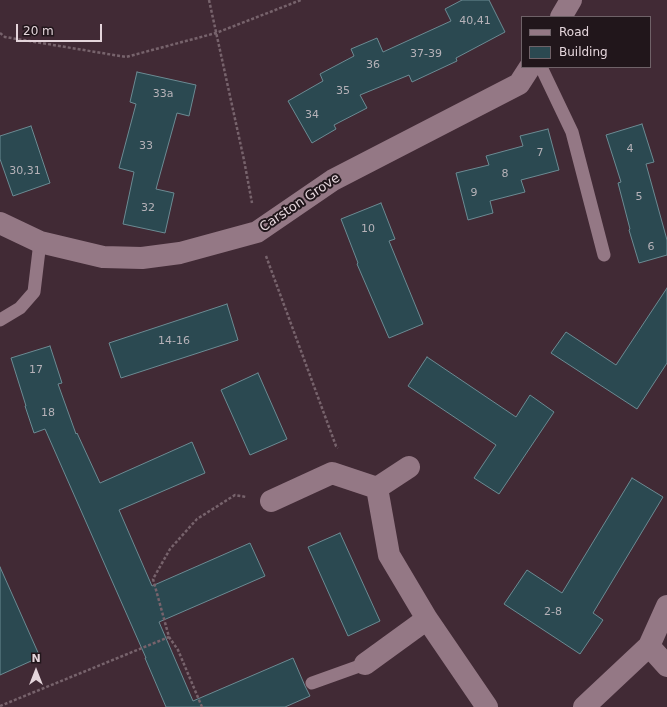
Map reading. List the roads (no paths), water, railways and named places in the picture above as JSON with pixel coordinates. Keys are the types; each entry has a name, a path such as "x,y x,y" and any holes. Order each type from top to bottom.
{"street":[{"path":"562,16 571,0"},
{"name":"Carston Grove","path":"0,223 40,242 103,257 142,258 180,253 257,232 333,180 519,84 529,68"},
{"path":"377,488 409,467"},
{"path":"271,501 332,473 377,488"},
{"path":"377,488 389,555 427,619 487,707"},
{"path":"584,707 649,646 667,606"},
{"path":"365,664 427,619"},
{"path":"649,646 667,666"}],"lane":[{"path":"541,68 572,132 604,256"},
{"path":"0,320 20,308 34,292 40,242"},
{"path":"312,683 365,664"}]}
